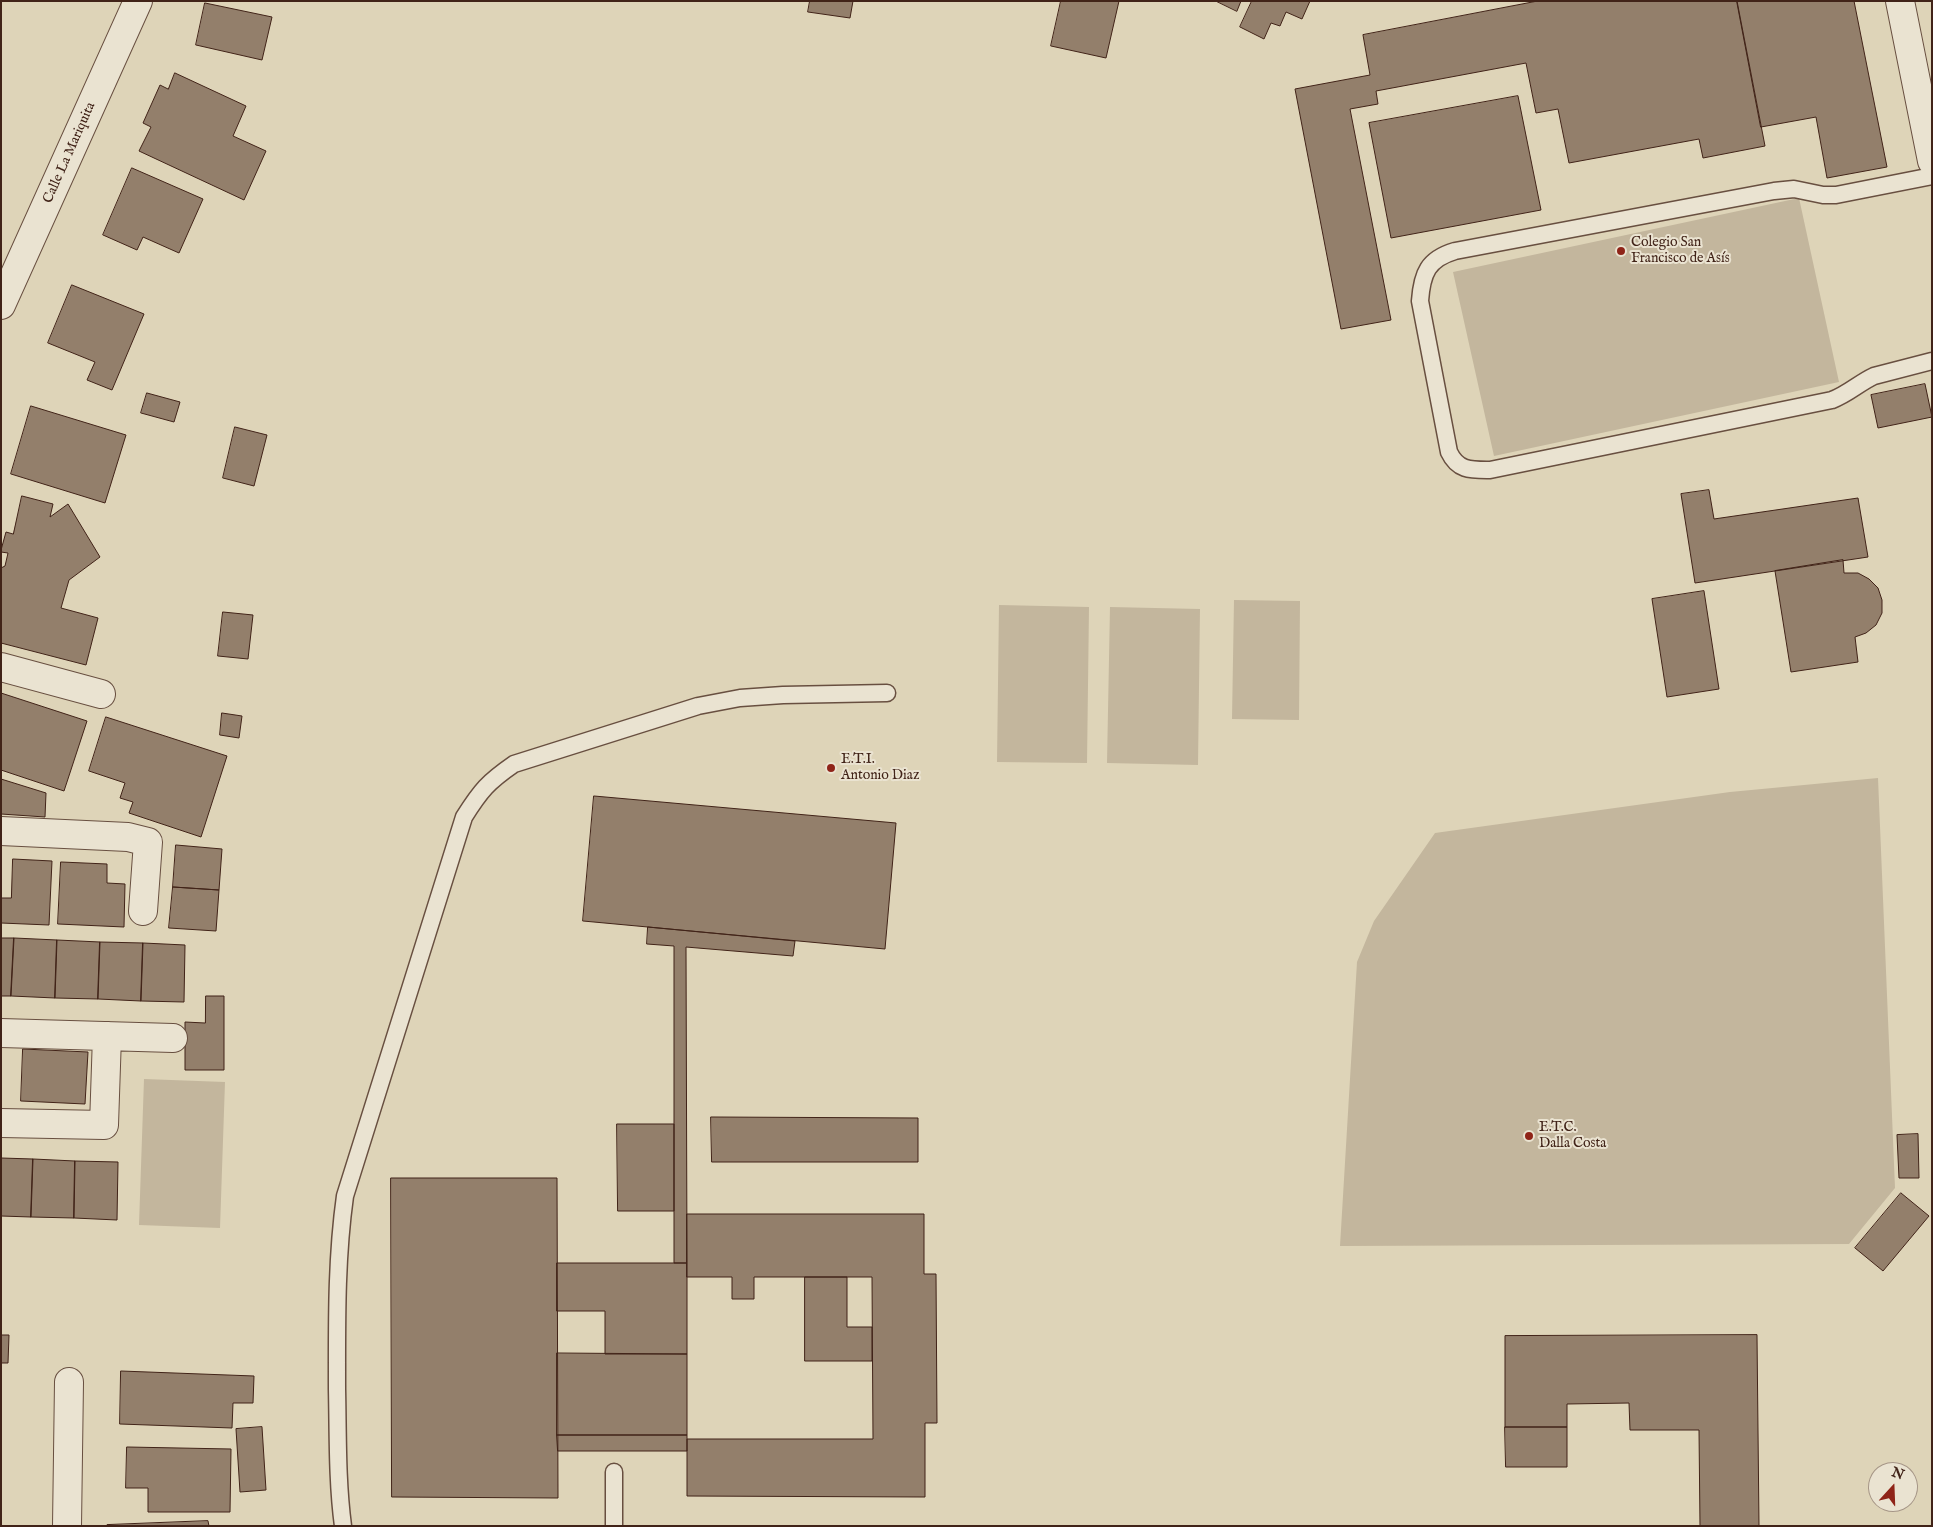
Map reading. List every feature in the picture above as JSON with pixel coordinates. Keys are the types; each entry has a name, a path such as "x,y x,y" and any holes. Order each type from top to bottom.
{"street":[{"name":"Calle La Mariquita","path":"1,305 138,1"},
{"path":"1900,1 1932,161"},
{"path":"1,667 101,694"},
{"path":"1,830 128,837 148,842 142,911"},
{"path":"1,1033 173,1038"},
{"path":"1,1123 104,1125 107,1036"},
{"path":"67,1526 69,1382"}],"lane":[{"path":"1932,176 1836,195 1823,195 1794,189 1774,191 1455,251 1441,256 1432,263 1421,285 1420,301 1449,452 1454,462 1460,467 1473,470 1490,470 1832,400 1843,396 1874,376 1932,361"},
{"path":"343,1526 338,1494 337,1322 340,1235 345,1196 464,817 477,795 491,780 514,764 698,706 740,698 783,695 887,693"},
{"path":"614,1472 614,1526"}],"shaded area":[{"path":"1799,198 1839,382 1494,456 1453,272"},
{"path":"1234,600 1300,601 1299,720 1232,719"},
{"path":"999,605 1089,607 1087,763 997,762"},
{"path":"1110,607 1200,609 1198,765 1107,763"},
{"path":"1878,778 1895,1188 1849,1244 1340,1246 1357,962 1374,921 1435,833 1730,792"},
{"path":"144,1079 225,1082 220,1228 139,1225"}],"building":[{"path":"810,1 853,1 850,18 808,12"},
{"path":"1061,1 1119,1 1106,58 1051,46"},
{"path":"1216,1 1241,1 1237,11"},
{"path":"1252,1 1310,1 1302,19 1286,12 1280,26 1271,23 1264,39 1240,27"},
{"path":"1538,1 1737,1 1765,146 1703,158 1699,139 1569,163 1558,109 1536,113 1526,63 1376,91 1378,104 1350,109 1391,320 1341,329 1295,89 1370,75 1363,35"},
{"path":"1737,1 1854,1 1887,167 1827,178 1816,117 1761,127"},
{"path":"205,3 272,17 262,60 196,45"},
{"path":"175,73 246,106 233,136 266,151 244,200 139,151 151,127 143,123 160,85 168,89"},
{"path":"1518,96 1541,210 1391,238 1369,123"},
{"path":"132,168 203,199 179,253 143,237 137,250 103,235"},
{"path":"72,285 144,314 112,390 87,380 95,362 48,343"},
{"path":"1925,384 1932,417 1878,428 1871,395"},
{"path":"147,393 180,402 174,422 141,413"},
{"path":"31,406 126,435 105,503 11,474"},
{"path":"235,427 267,435 254,486 223,478"},
{"path":"1709,490 1714,519 1858,498 1868,557 1695,583 1681,494"},
{"path":"22,496 53,504 50,517 68,504 100,557 69,580 61,608 98,618 86,665 1,643 1,568 5,566 8,553 1,552 1,550 6,532 13,534"},
{"path":"1843,560 1844,573 1858,573 1869,579 1878,588 1882,600 1882,613 1876,625 1866,633 1855,637 1858,662 1791,672 1775,571"},
{"path":"1704,591 1719,689 1667,697 1652,599"},
{"path":"223,612 253,615 248,659 218,656"},
{"path":"1,693 87,721 64,791 1,770"},
{"path":"222,713 242,716 239,738 220,735"},
{"path":"106,717 227,756 201,837 129,813 133,802 120,798 125,783 89,771"},
{"path":"1,779 46,793 45,817 1,814"},
{"path":"594,796 896,823 885,949 583,921"},
{"path":"176,845 222,849 219,890 173,887"},
{"path":"13,859 52,861 49,925 1,923 1,898 11,898"},
{"path":"61,862 107,864 107,883 125,884 124,927 58,924"},
{"path":"173,887 219,890 216,931 169,928"},
{"path":"648,927 795,941 793,956 686,947 687,1263 674,1263 674,946 647,944"},
{"path":"1,938 14,938 11,996 1,996"},
{"path":"14,938 57,940 55,998 11,996"},
{"path":"57,940 100,942 98,999 55,998"},
{"path":"100,942 143,943 141,1001 98,999"},
{"path":"143,943 185,945 184,1002 141,1001"},
{"path":"206,996 224,996 224,1070 185,1070 185,1022 205,1023"},
{"path":"23,1049 88,1052 85,1104 21,1101"},
{"path":"711,1117 918,1118 918,1162 712,1162"},
{"path":"617,1124 674,1124 674,1211 618,1211"},
{"path":"1918,1134 1919,1178 1899,1178 1897,1135"},
{"path":"1,1158 33,1159 31,1217 1,1216"},
{"path":"33,1159 75,1161 74,1218 31,1217"},
{"path":"75,1161 118,1162 117,1220 74,1218"},
{"path":"391,1178 557,1178 558,1498 392,1497"},
{"path":"1901,1193 1929,1216 1883,1271 1855,1248"},
{"path":"687,1214 924,1214 924,1274 936,1274 937,1423 925,1423 925,1497 687,1496 687,1439 873,1439 872,1277 754,1277 754,1299 732,1299 732,1277 687,1277"},
{"path":"557,1263 687,1263 687,1354 605,1354 605,1311 557,1311"},
{"path":"805,1277 847,1277 847,1327 872,1327 872,1361 805,1361"},
{"path":"1,1335 9,1335 8,1363 1,1363"},
{"path":"1757,1335 1759,1526 1700,1526 1699,1430 1630,1430 1629,1403 1567,1404 1567,1427 1505,1427 1505,1336"},
{"path":"557,1353 687,1354 687,1435 557,1435"},
{"path":"121,1371 254,1376 253,1403 233,1403 232,1428 120,1424"},
{"path":"262,1427 266,1490 240,1492 236,1429"},
{"path":"1505,1427 1567,1427 1567,1467 1506,1467"},
{"path":"557,1435 687,1435 687,1451 558,1451"},
{"path":"127,1447 231,1449 230,1512 148,1512 148,1488 126,1488"},
{"path":"208,1521 209,1526 107,1526 107,1525"}],"place":[{"name":"Colegio San Francisco de Asís","path":"1621,251"},
{"name":"E.T.I. Antonio Diaz","path":"831,768"},
{"name":"E.T.C. Dalla Costa","path":"1529,1136"}]}
